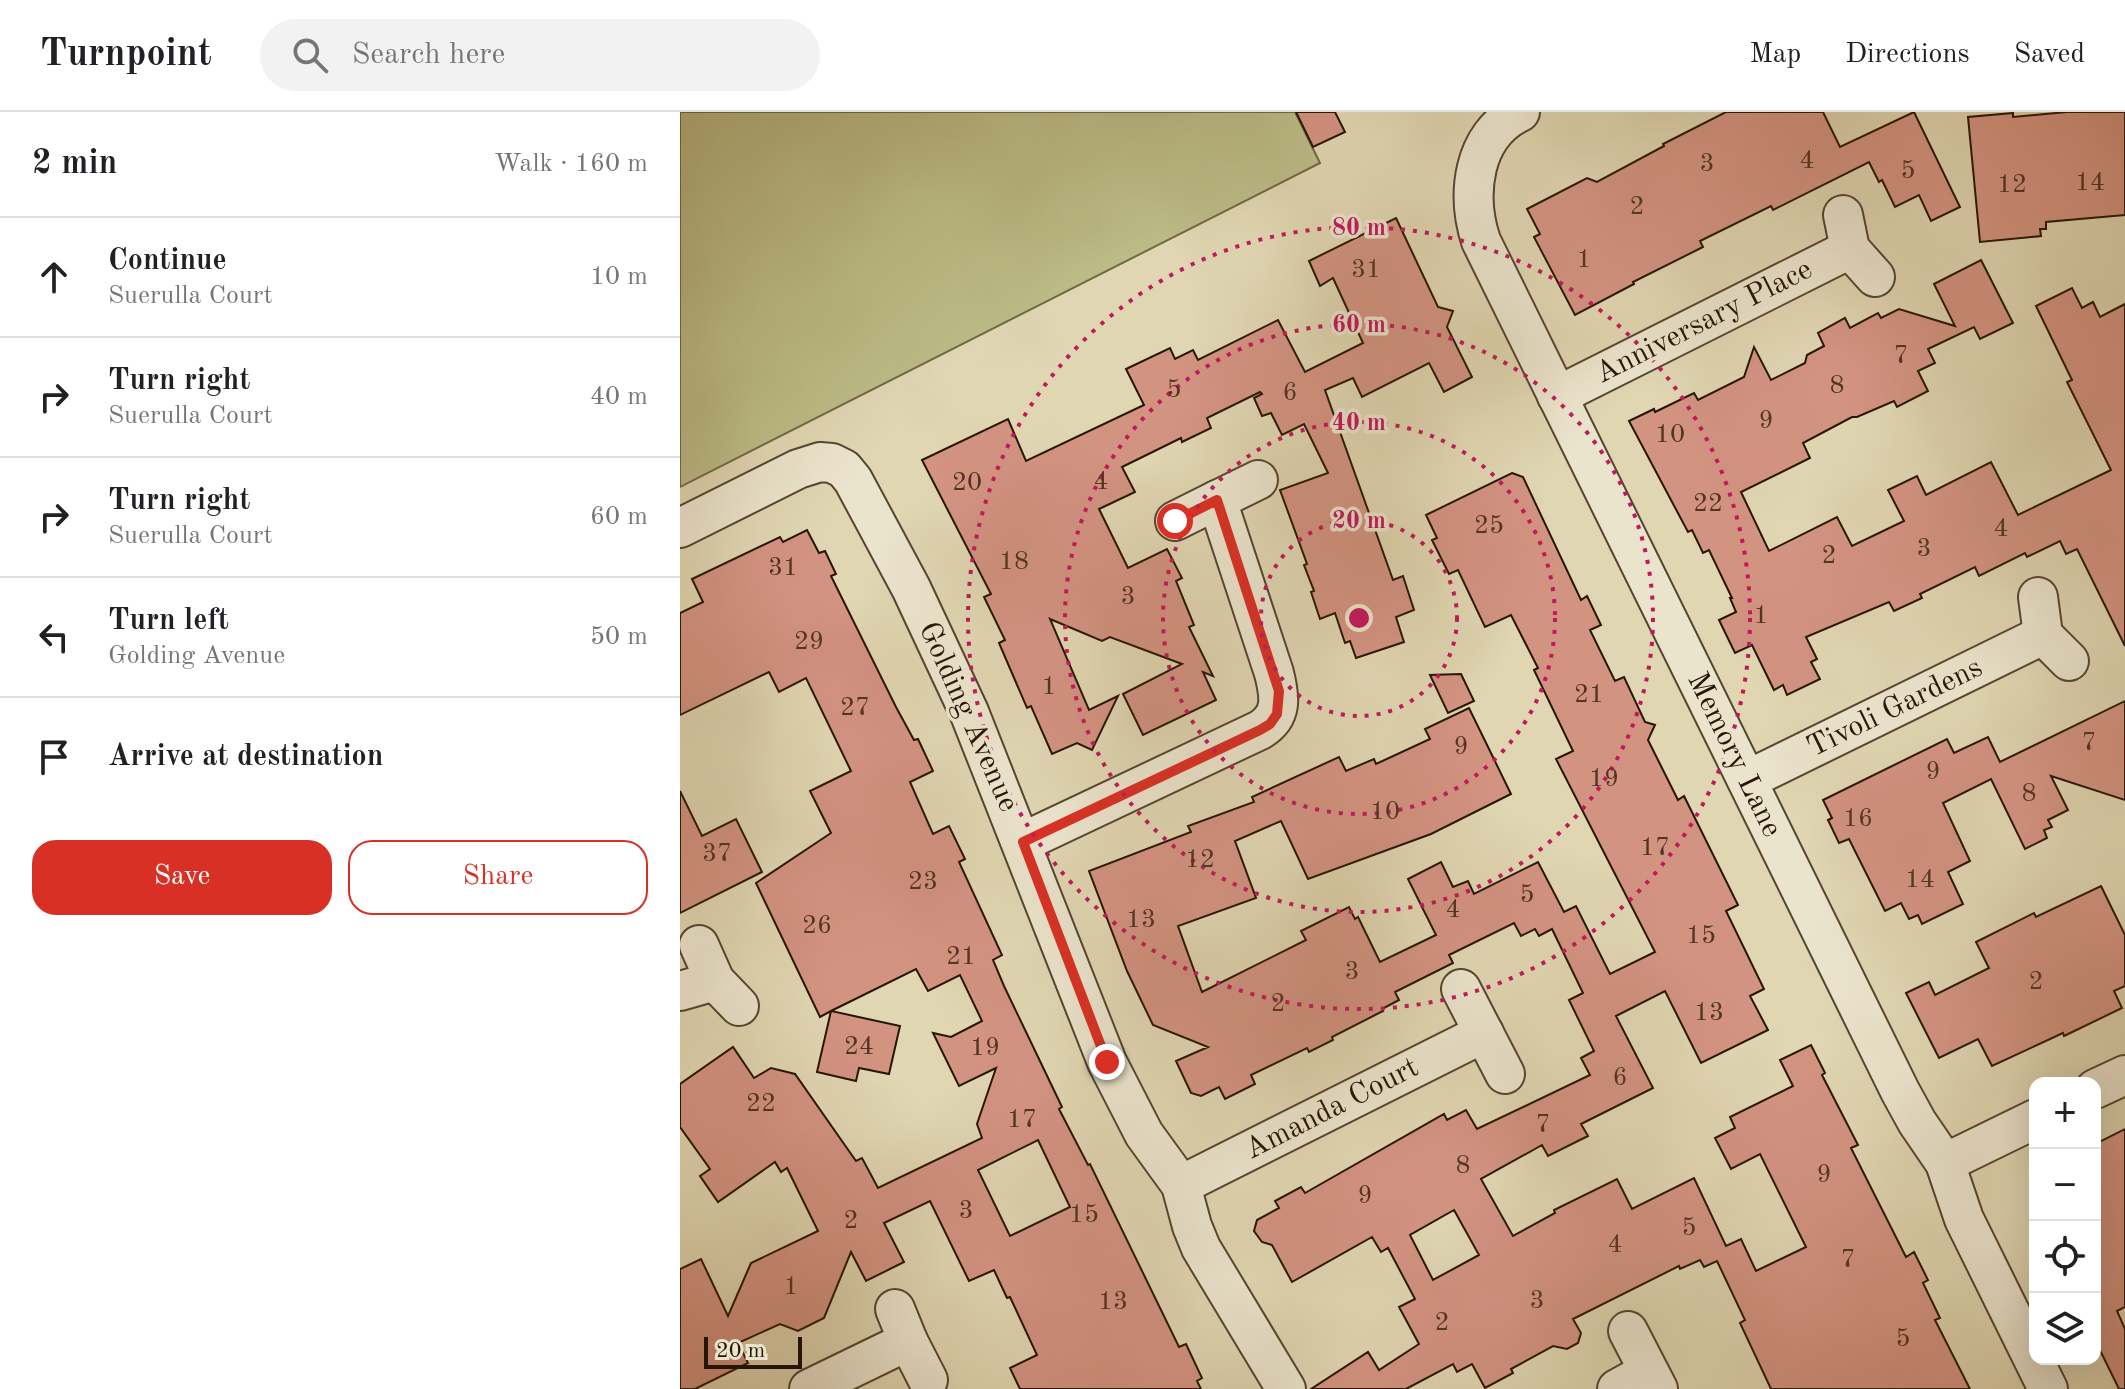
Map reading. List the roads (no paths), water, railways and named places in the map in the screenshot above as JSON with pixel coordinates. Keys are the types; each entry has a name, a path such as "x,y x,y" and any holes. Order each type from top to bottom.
{"street":[{"name":"Memory Lane","path":"1514,115 1496,129 1480,157 1473,188 1474,222 1481,241 1900,1091 1945,1163 1964,1219 2048,1389"},
{"name":"Anniversary Place","path":"1557,396 1847,232 1875,277"},
{"name":"Golding Avenue","path":"680,528 820,462 844,469 861,491 969,712 1123,1097 1144,1134 1181,1185 1201,1248 1286,1389"},
{"path":"1175,521 1258,480"},
{"path":"1023,842 1260,730 1270,724 1277,714 1279,691 1274,673 1217,500"},
{"name":"Tivoli Gardens","path":"1747,780 2056,648 2038,597"},
{"path":"699,945 711,993"},
{"path":"1461,989 1505,1074"},
{"name":"Amanda Court","path":"1181,1185 1484,1033"},
{"path":"2101,1086 2125,1075"},
{"path":"1945,1163 2029,1122"},
{"path":"809,1389 902,1325 928,1380"},
{"path":"1628,1331 1641,1383"}]}
